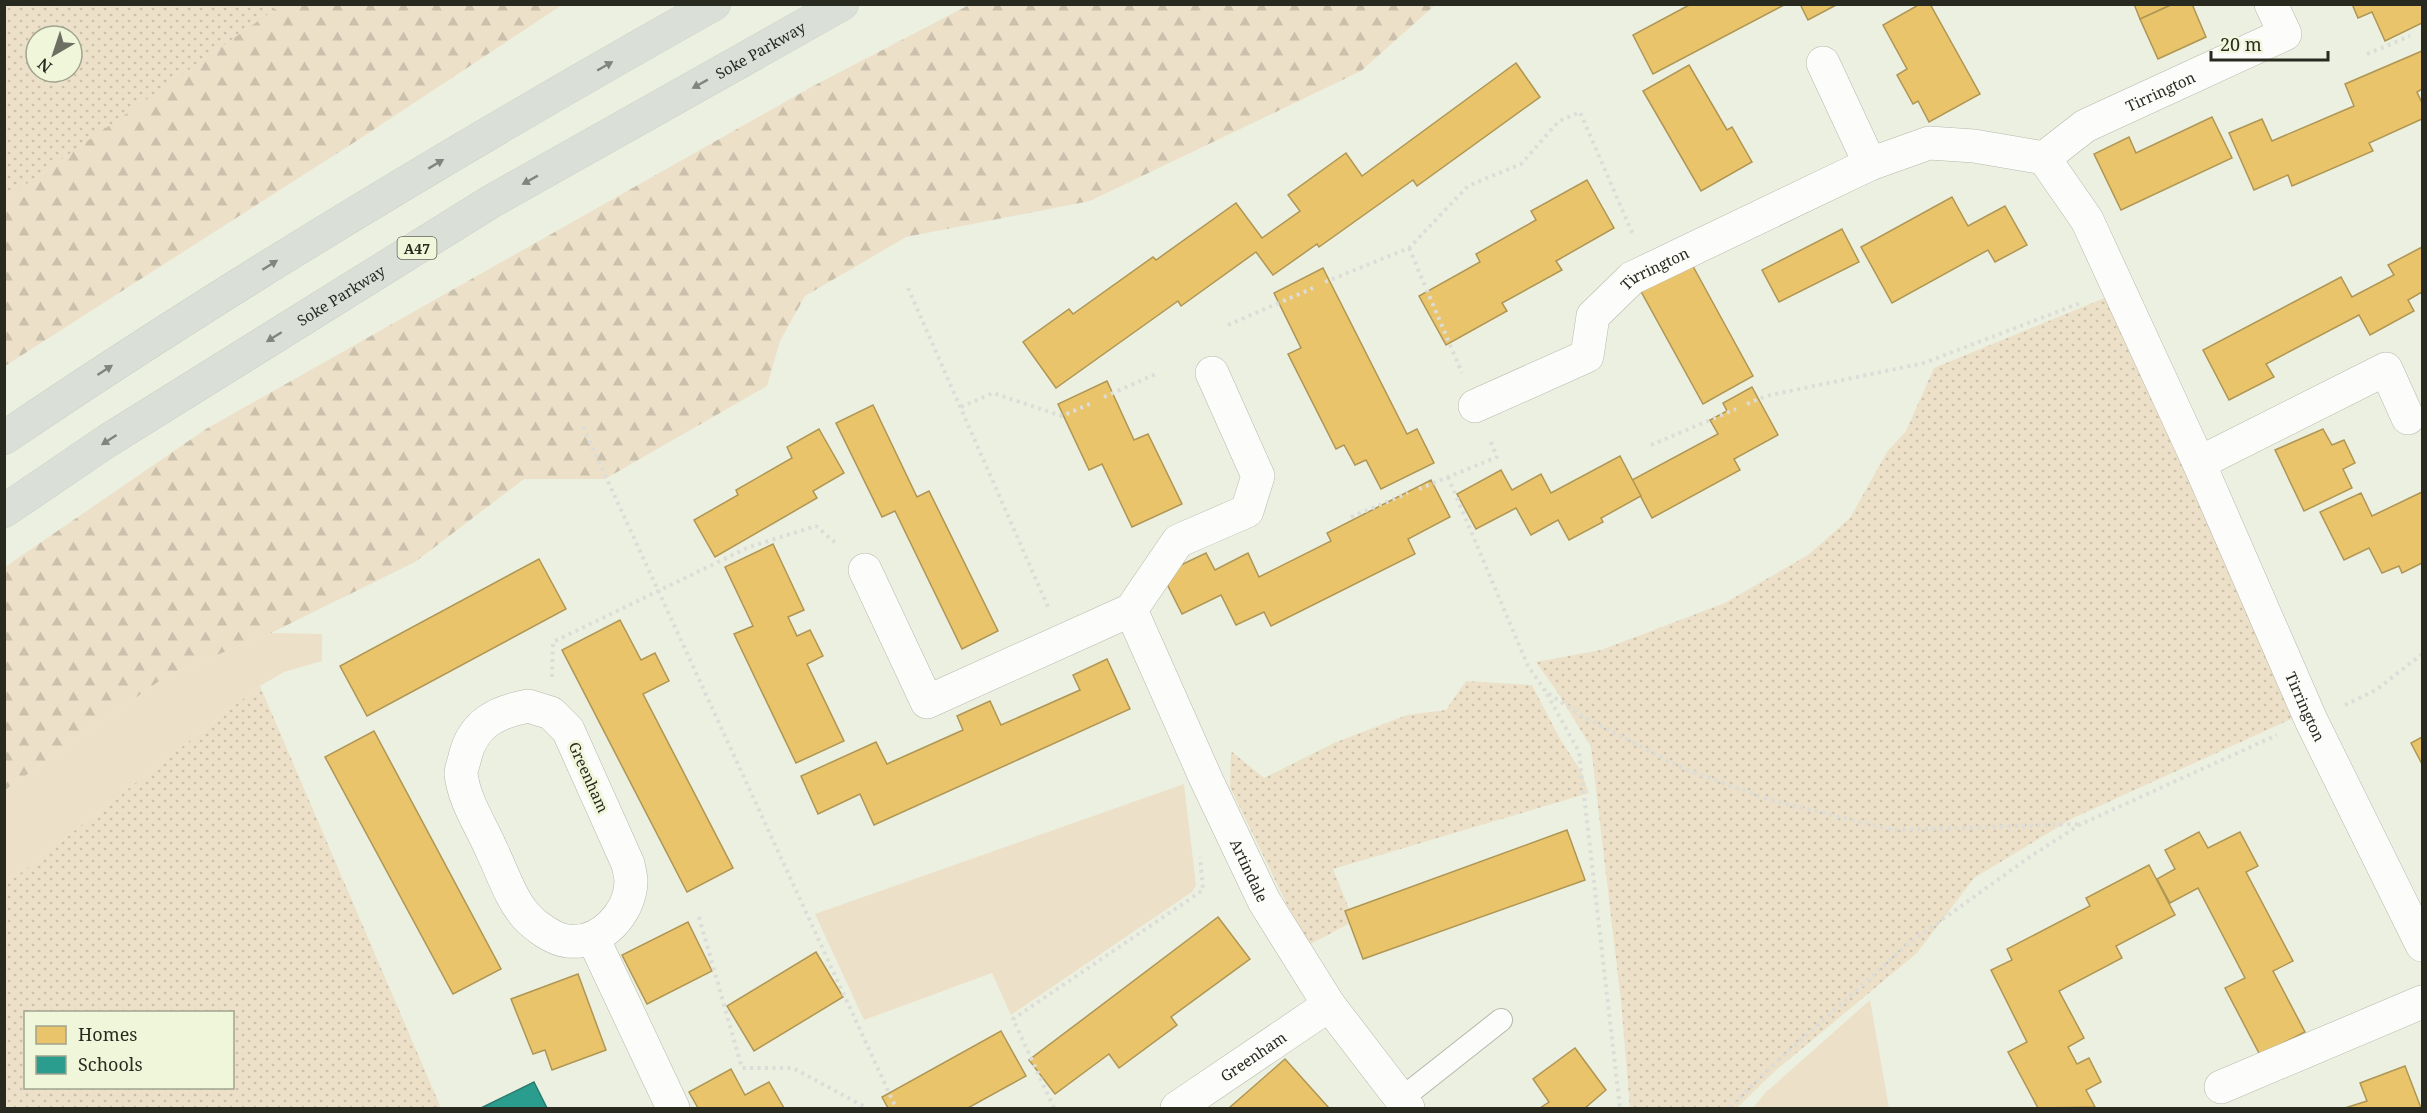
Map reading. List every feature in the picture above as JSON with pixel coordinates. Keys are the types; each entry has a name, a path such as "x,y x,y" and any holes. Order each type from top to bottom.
{"highway":[{"path":"4,438 181,320 298,247 458,151 714,4"},
{"name":"Soke Parkway","path":"4,512 107,441 492,201 842,4"}],"street":[{"name":"Tirrington","path":"2044,158 2085,126 2285,34 2271,4"},
{"path":"1823,63 1870,164"},
{"name":"Tirrington","path":"1475,406 1587,356 1593,316 1632,278 1870,164 1929,143 1974,146 2044,158 2087,220 2199,463 2311,720 2422,945"},
{"path":"2199,463 2386,369 2408,418"},
{"path":"865,570 927,702 1131,610 1178,541 1247,511 1258,476 1212,373"},
{"name":"Artindale","path":"1131,610 1201,768 1264,901 1329,1005 1404,1104"},
{"path":"551,713 528,706 503,711 481,725 467,749 461,772 466,793 515,899 526,916 546,932 568,941 593,938 673,1108"},
{"name":"Greenham","path":"551,713 568,730 628,864 631,882 625,905 613,925 593,938"},
{"path":"2221,1087 2422,1002"},
{"name":"Greenham","path":"1189,1105 1329,1005"}],"lane":[{"path":"1404,1104 1501,1020"}],"path":[{"path":"2367,54 2410,36"},
{"path":"1325,282 1409,248 1468,186 1521,164 1559,121 1580,112 1647,271"},
{"path":"908,288 1063,641"},
{"path":"1228,325 1313,288"},
{"path":"1747,404 1766,396 1924,363 2118,289"},
{"path":"1104,397 1158,373"},
{"path":"961,407 993,393 1062,416 1092,403"},
{"path":"1651,445 1736,409"},
{"path":"583,427 896,1108"},
{"path":"1448,477 1528,666 1546,692 1579,752 1620,1108"},
{"path":"1351,517 1408,493"},
{"path":"551,713 553,642 749,547 816,526 865,570"},
{"path":"2345,705 2376,690 2422,654"},
{"path":"1546,692 1582,716 1682,768 1767,800 1893,830 2081,824"},
{"path":"1729,1108 1772,1066 1908,944 2031,856 2081,824 2279,735"},
{"path":"1054,1108 1013,1019 1203,890 1200,856"},
{"path":"699,917 742,1068 793,1068 867,1108"}],"green space":[{"path":"5,4 281,5 5,199"},
{"path":"208,5 562,5 361,138 5,366 5,199 128,111"},
{"path":"969,5 1435,5 1361,71 1090,201 906,237 805,296 780,341 767,386 605,479 524,479 415,562 271,633 168,675 5,790 5,567 206,429 815,85"},
{"path":"2107,297 2300,715 2073,818 1974,878 1917,953 1775,1071 1737,1108 1630,1108 1621,1001 1591,747 1536,662 1601,650 1725,603 1808,555 1850,518 1887,452 1906,431 1934,368"},
{"path":"271,633 322,634 322,661 284,672 260,686 5,885 5,790 168,675"},
{"path":"1466,681 1532,685 1560,739 1581,771 1589,793 1333,869 1354,921 1307,946 1230,787 1231,751 1264,778 1334,743 1407,715 1446,710"},
{"path":"260,686 441,1108 5,1108 5,885"},
{"path":"1184,784 1196,885 1192,892 1011,1015 992,973 864,1020 815,914"},
{"path":"1870,1000 1889,1108 1753,1108 1765,1093"}],"building: Homes":[{"path":"1691,4 1786,4 1653,74 1633,35"},
{"path":"1800,4 1838,4 1808,20"},
{"path":"1920,4 1930,4 1980,94 1929,122 1918,101 1913,104 1897,75 1907,69 1883,25"},
{"path":"2134,4 2173,4 2140,19"},
{"path":"2173,4 2192,4 2206,37 2158,59 2140,19"},
{"path":"2352,4 2422,4 2422,23 2385,41 2372,12 2358,18"},
{"path":"2422,51 2422,89 2417,92 2422,103 2422,119 2369,143 2373,151 2292,186 2288,175 2254,190 2229,133 2262,119 2272,141 2354,106 2345,84"},
{"path":"1516,63 1540,97 1417,186 1413,180 1319,247 1317,244 1273,275 1256,252 1181,306 1178,301 1056,388 1023,342 1069,309 1073,314 1153,257 1156,260 1236,203 1262,238 1300,211 1288,195 1346,153 1362,176"},
{"path":"1689,65 1727,130 1732,127 1752,162 1701,191 1643,91"},
{"path":"2212,117 2232,158 2121,210 2094,154 2129,137 2136,153"},
{"path":"1587,180 1614,228 1556,261 1562,270 1502,303 1507,311 1446,345 1419,296 1480,262 1476,254 1536,220 1531,211"},
{"path":"1952,197 1968,226 2005,206 2027,245 1995,262 1988,250 1892,303 1861,247"},
{"path":"1842,229 1859,262 1779,302 1762,270"},
{"path":"2422,247 2422,292 2408,300 2414,311 2370,335 2359,315 2266,364 2274,377 2229,400 2203,350 2341,277 2352,297 2394,275 2388,265"},
{"path":"1689,259 1753,376 1703,404 1638,286"},
{"path":"1323,268 1407,434 1417,429 1434,463 1381,489 1366,460 1355,465 1344,445 1336,449 1288,354 1301,348 1274,293"},
{"path":"1107,381 1134,440 1148,434 1182,504 1132,527 1102,464 1089,470 1058,404"},
{"path":"1752,387 1778,435 1734,459 1740,470 1652,518 1632,480 1718,434 1710,420 1727,411 1723,403"},
{"path":"873,405 917,497 929,491 998,631 962,649 895,511 882,517 836,423"},
{"path":"819,429 844,473 813,491 817,498 715,557 694,520 738,495 736,490 792,458 787,447"},
{"path":"2323,429 2332,445 2344,440 2355,463 2343,469 2352,488 2304,511 2275,450"},
{"path":"1620,456 1641,496 1601,518 1603,522 1569,540 1558,520 1531,535 1516,508 1476,529 1457,494 1501,470 1512,490 1541,474 1551,493"},
{"path":"1431,480 1450,517 1408,539 1415,554 1271,626 1264,612 1236,625 1221,595 1182,614 1162,574 1206,553 1215,570 1248,553 1259,577 1331,541 1327,533"},
{"path":"2422,492 2422,563 2402,573 2399,566 2382,573 2369,548 2344,560 2320,512 2361,493 2372,516"},
{"path":"773,544 804,610 788,617 797,636 810,630 823,656 807,664 844,741 796,763 734,634 753,626 725,567"},
{"path":"539,559 566,609 367,716 340,666"},
{"path":"620,620 641,660 655,653 669,681 643,694 733,868 687,892 562,650"},
{"path":"1107,659 1130,709 874,825 860,794 818,814 801,776 876,742 887,764 963,730 957,716 990,701 1001,725 1080,690 1073,675"},
{"path":"374,731 501,969 453,994 325,757"},
{"path":"2422,737 2422,764 2411,743"},
{"path":"1567,830 1585,880 1363,959 1345,911"},
{"path":"2199,832 2208,848 2240,832 2258,866 2246,872 2293,961 2273,971 2305,1032 2260,1055 2225,988 2245,978 2198,888 2170,903 2157,879 2175,869 2165,850"},
{"path":"2149,865 2175,915 2116,946 2122,958 2059,991 2084,1038 2068,1047 2077,1064 2089,1058 2101,1082 2086,1090 2095,1107 2038,1108 2008,1052 2027,1042 1991,970 2012,960 2007,949 2090,906 2086,898"},
{"path":"1218,917 1250,959 1171,1017 1177,1025 1119,1068 1109,1054 1055,1094 1029,1060"},
{"path":"688,922 712,971 647,1004 622,955"},
{"path":"816,952 843,997 754,1051 727,1006"},
{"path":"578,974 606,1050 552,1070 545,1050 533,1054 511,999"},
{"path":"1001,1031 1026,1076 968,1108 888,1108 882,1097"},
{"path":"1575,1048 1606,1090 1585,1108 1540,1108 1549,1102 1533,1079"},
{"path":"1285,1059 1329,1108 1229,1108"},
{"path":"2405,1066 2421,1108 2345,1108 2367,1101 2360,1083"},
{"path":"731,1069 745,1095 769,1082 784,1108 698,1108 689,1092"}],"building: Schools":[{"path":"534,1082 547,1108 481,1108"}]}
